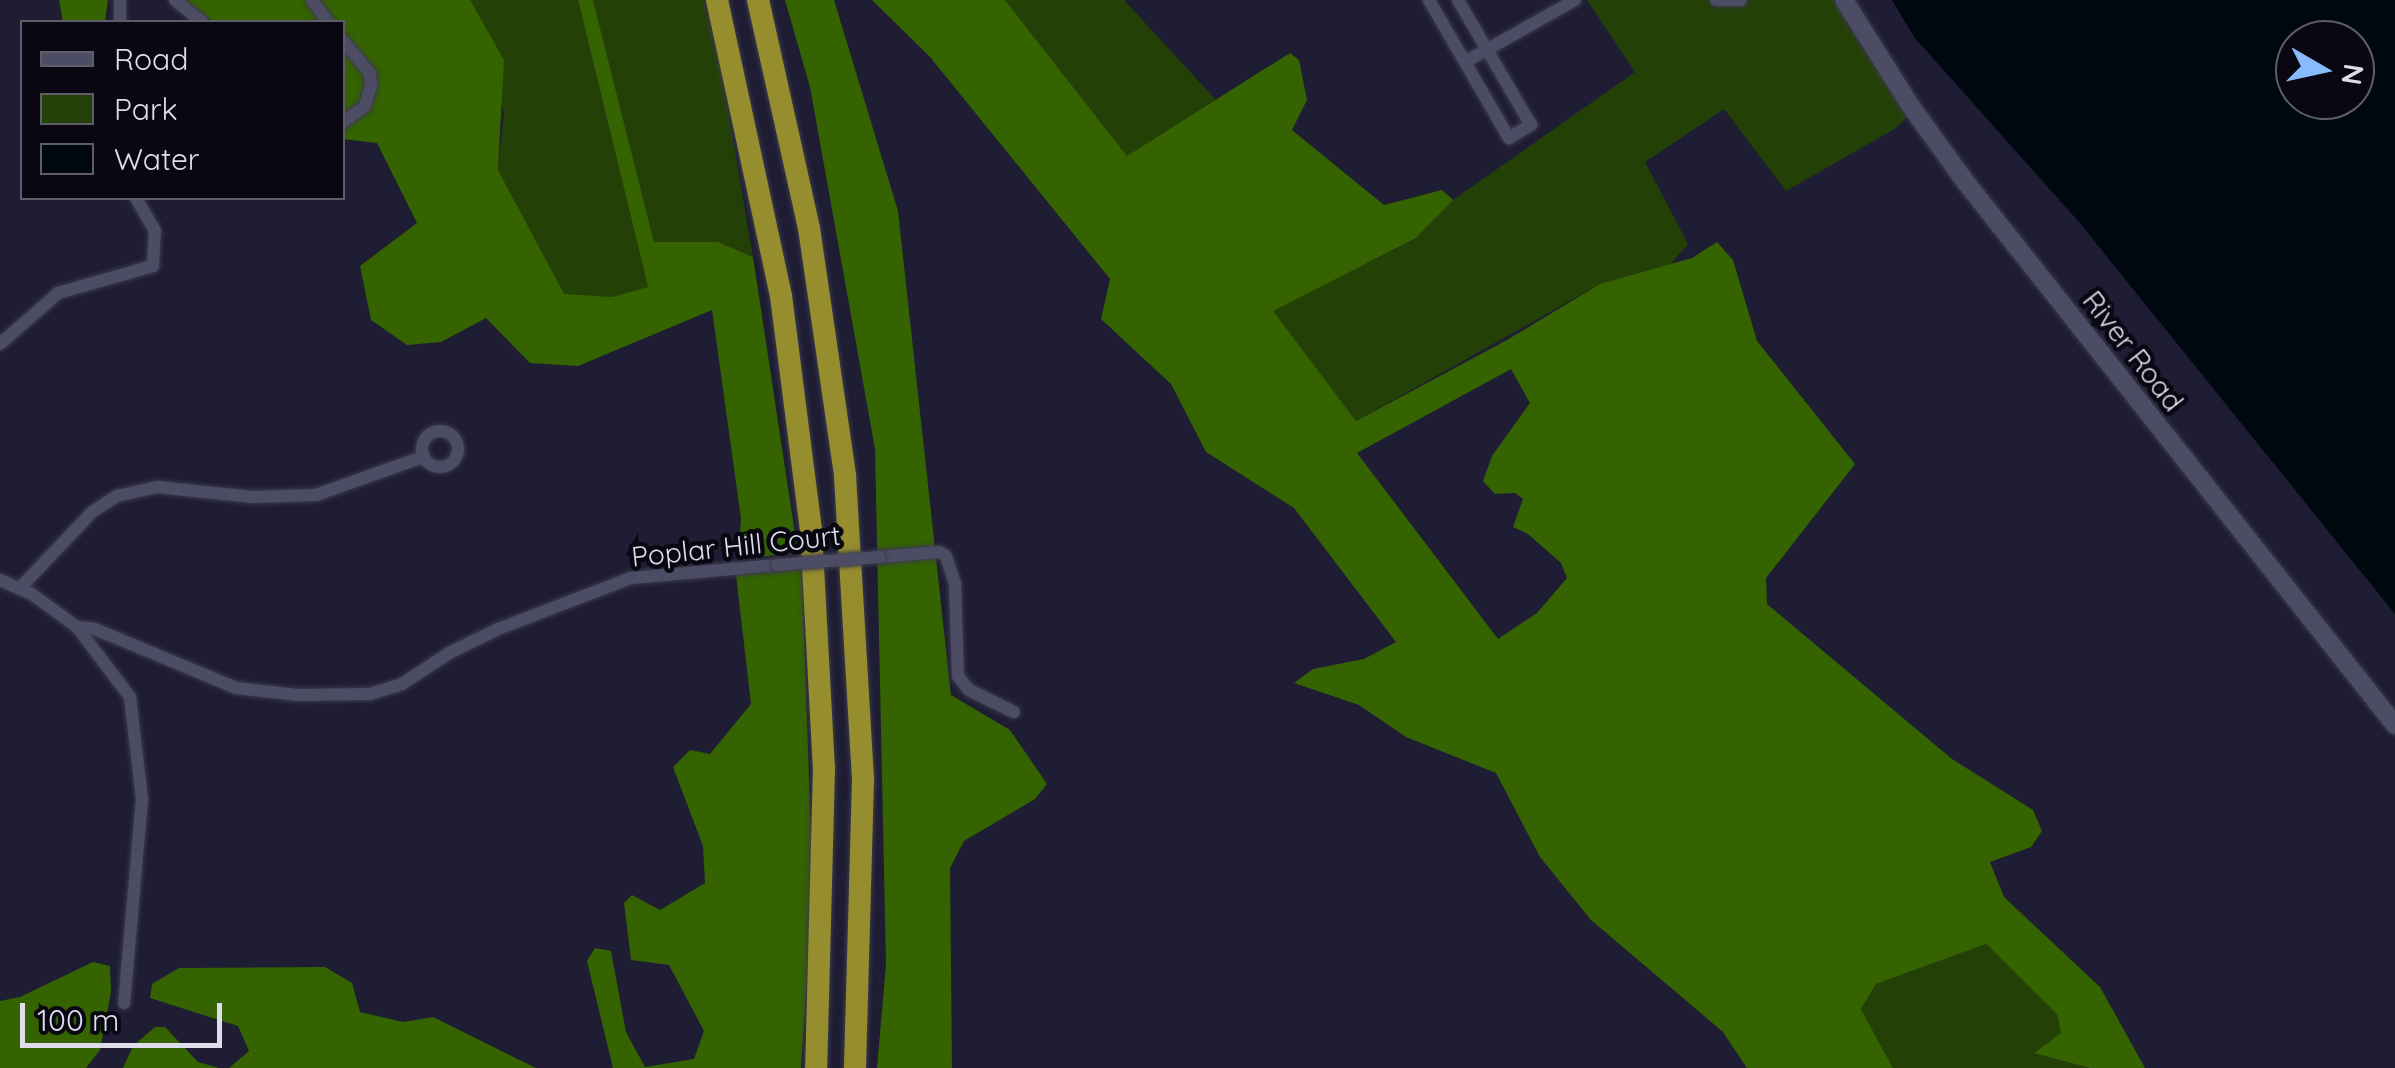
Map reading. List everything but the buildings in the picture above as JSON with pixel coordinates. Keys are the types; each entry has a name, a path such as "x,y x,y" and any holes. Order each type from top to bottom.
{"highway":[{"path":"718,0 780,296 811,530 824,768 816,1068"},
{"path":"758,0 809,228 845,476 863,747 855,1068"}],"street":[{"path":"175,0 200,20"},
{"path":"1429,0 1509,138 1530,125 1458,0"},
{"path":"1464,62 1575,0"},
{"path":"1716,0 1741,0"},
{"name":"River Road","path":"1844,0 1910,106 1964,180 2395,725"},
{"path":"345,44 370,73 372,85 365,106 345,121"},
{"path":"0,344 58,292 148,271 153,266 155,231 137,200"},
{"path":"20,588 92,512 117,496 157,488 252,497 316,495 423,457"},
{"name":"Poplar Hill Court","path":"77,627 96,629 236,688 297,696 370,694 402,684 449,653 498,629 631,578 939,552 946,556 955,583 958,676 970,690 1014,712"},
{"path":"0,580 20,588 77,627 130,697 142,799 124,1002"}],"green space":[{"path":"59,0 108,0 105,20 63,20"},
{"path":"184,0 470,0 504,60 498,170 564,294 612,297 648,287 578,0 593,0 654,242 718,242 753,257 798,553 738,559 741,519 712,310 578,366 530,363 486,318 441,342 407,345 371,320 360,266 417,223 377,143 345,139 345,20 210,20"},
{"path":"470,0 578,0 648,288 612,297 564,295 498,170 504,113"},
{"path":"593,0 704,0 719,57 753,257 718,242 654,242"},
{"path":"785,0 834,0 898,211 951,695 1010,730 1047,784 1035,799 964,841 950,868 952,1068 877,1068 886,964 875,449 810,87"},
{"path":"872,0 1005,0 1127,156 1290,53 1299,60 1307,100 1292,130 1384,205 1442,190 1453,200 1416,238 1273,311 1356,421 1507,340 1600,284 1692,258 1717,242 1733,260 1757,341 1855,464 1766,578 1767,604 1952,759 2033,810 2042,831 2031,847 1990,862 2004,897 2100,987 2145,1068 2090,1068 2034,1053 2061,1033 2057,1014 1986,944 1876,984 1861,1009 1893,1068 1747,1068 1723,1032 1591,920 1540,857 1496,773 1406,737 1359,705 1294,683 1313,669 1364,659 1396,642 1294,508 1206,452 1171,384 1101,319 1110,279 930,57","holes":["1511,369 1530,403 1492,456 1483,481 1495,494 1515,493 1523,499 1513,527 1528,534 1561,563 1567,578 1537,613 1498,639 1357,453"]},
{"path":"1005,0 1124,0 1216,100 1127,156"},
{"path":"1587,0 1833,0 1907,117 1896,128 1786,191 1724,109 1645,162 1688,244 1670,265 1600,284 1356,421 1272,311 1416,238 1453,200 1635,72"},
{"path":"802,569 813,897 801,1068 613,1068 587,961 595,948 611,951 626,1032 645,1067 694,1059 704,1031 669,965 631,960 624,903 632,895 660,910 705,883 703,846 673,767 690,750 710,754 751,704 736,575"},
{"path":"1986,944 2057,1014 2061,1033 2035,1052 2090,1068 1893,1068 1861,1009 1876,984"},
{"path":"93,962 110,966 111,992 100,1050 86,1068 0,1068 0,1001 20,997"},
{"path":"325,967 352,983 360,1012 403,1022 433,1017 536,1068 229,1068 249,1051 238,1026 150,998 152,984 179,968"},
{"path":"155,1027 165,1027 198,1062 219,1068 123,1068 133,1046"}],"water":[{"path":"1892,0 2395,0 2395,614 2079,222 1914,37"}]}
